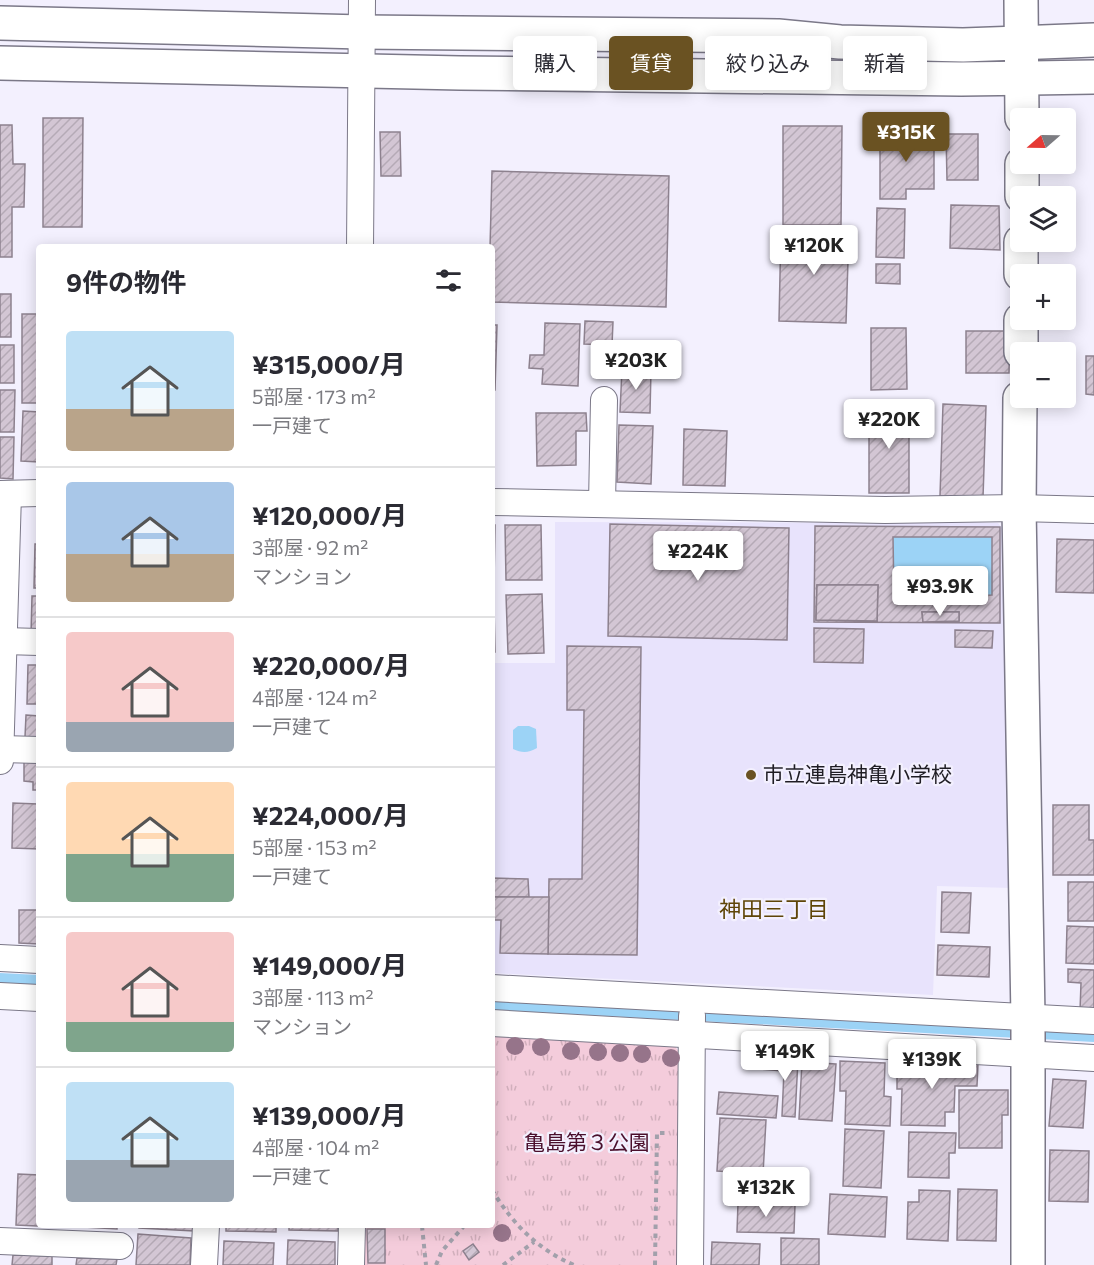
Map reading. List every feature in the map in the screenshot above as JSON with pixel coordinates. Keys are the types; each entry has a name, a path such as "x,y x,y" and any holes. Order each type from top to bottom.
{"street":[{"path":"360,244 362,0"},
{"path":"1021,0 1022,108"},
{"path":"0,23 362,32 778,36 840,42 963,45 1094,40"},
{"path":"0,63 362,71 961,79 1094,77"},
{"path":"602,504 604,400"},
{"path":"1020,408 1028,1034 1028,1265"},
{"path":"36,494 4,494 4,641 0,755 36,750"},
{"path":"495,502 885,510 1020,508 1094,510"},
{"path":"4,641 36,642"},
{"path":"0,958 36,960"},
{"path":"495,988 692,1016 1028,1034 1094,1021"},
{"path":"0,996 36,998"},
{"path":"690,1265 692,1016"},
{"path":"495,1023 692,1016 1028,1034 1094,1058"},
{"path":"204,1265 206,1228"},
{"path":"351,1265 352,1228"},
{"path":"0,1241 120,1246"}],"path":[{"path":"656,1265 657,1133 690,1133"},
{"path":"495,1197 513,1221 534,1242 574,1265"},
{"path":"422,1228 426,1265"},
{"path":"436,1265 442,1251 462,1228"},
{"path":"503,1265 534,1242"}],"shaded area":[{"name":"市立連島神亀小学校","path":"555,522 998,523 1007,534 1012,888 937,886 933,995 495,973 495,663 555,663"}],"green space":[{"name":"亀島第３公園","path":"495,1034 675,1046 684,1060 681,1265 361,1265 362,1228 495,1228"}],"water":[{"path":"893,537 992,537 992,595 894,596"},
{"path":"518,726 529,726 536,729 537,748 525,752 513,749 513,730"},
{"path":"0,973 36,975 36,985 0,983"},
{"path":"495,999 1094,1030 1094,1042 495,1010"}],"building":[{"path":"43,118 83,118 82,227 43,227"},
{"path":"0,125 12,125 13,164 25,164 24,207 12,207 12,257 0,257"},
{"path":"783,126 842,126 841,225 783,225"},
{"path":"880,131 934,132 934,189 906,189 906,199 880,199"},
{"path":"380,132 400,132 401,176 381,176"},
{"path":"946,134 978,134 978,180 947,180"},
{"path":"492,171 669,176 666,307 495,302 495,244 490,244"},
{"path":"951,205 999,206 1000,250 950,248"},
{"path":"877,208 905,209 904,258 876,257"},
{"path":"781,229 849,230 846,323 779,321"},
{"path":"876,264 900,264 900,284 876,283"},
{"path":"0,294 11,294 11,337 0,337"},
{"path":"22,314 36,314 36,403 22,403"},
{"path":"585,321 613,322 612,345 584,344"},
{"path":"545,323 580,324 578,386 542,384 543,369 529,368 530,355 544,355"},
{"path":"495,325 497,325 495,390"},
{"path":"871,328 906,328 907,389 871,390"},
{"path":"966,331 1010,331 1009,373 966,373"},
{"path":"0,345 14,345 14,383 0,383"},
{"path":"1086,356 1094,356 1094,395 1086,394"},
{"path":"622,369 651,370 650,413 620,412"},
{"path":"0,390 15,390 14,432 0,432"},
{"path":"943,404 986,406 983,498 940,496"},
{"path":"869,406 909,406 909,493 869,493"},
{"path":"23,411 36,412 36,462 21,461"},
{"path":"536,413 586,413 587,431 576,431 576,465 537,466"},
{"path":"619,425 653,426 651,484 617,482"},
{"path":"684,429 727,431 725,486 683,485"},
{"path":"0,437 14,437 13,479 0,478"},
{"path":"610,524 789,528 787,640 608,636"},
{"path":"505,525 541,525 542,580 506,580"},
{"path":"815,526 1000,527 1000,623 814,622","holes":["893,537 992,537 992,595 894,596","817,585 878,585 877,621 816,620","922,612 959,612 959,621 923,622"]},
{"path":"1057,539 1094,540 1094,593 1056,592"},
{"path":"35,544 36,544 36,588 34,588"},
{"path":"817,585 878,585 877,621 816,620"},
{"path":"542,594 544,653 508,654 506,595"},
{"path":"32,596 36,596 36,635 31,635"},
{"path":"922,612 959,612 959,621 923,622"},
{"path":"814,628 864,629 863,663 814,662"},
{"path":"955,630 993,631 992,648 955,647"},
{"path":"567,646 641,647 637,955 548,954 549,879 582,879 584,710 567,710"},
{"path":"28,665 36,665 36,704 27,704"},
{"path":"26,715 36,716 36,737 25,737"},
{"path":"24,762 36,763 36,790 33,790 33,782 24,781"},
{"path":"13,803 36,804 36,849 12,848"},
{"path":"1053,805 1089,805 1089,840 1094,840 1094,875 1053,875"},
{"path":"495,878 528,879 529,897 495,897"},
{"path":"1068,882 1094,882 1094,921 1068,921"},
{"path":"942,892 971,893 969,933 941,932"},
{"path":"495,897 549,897 548,954 500,953 501,920 495,920"},
{"path":"19,910 36,910 36,944 19,943"},
{"path":"1067,926 1094,927 1094,964 1066,963"},
{"path":"938,945 990,947 989,977 937,975"},
{"path":"1068,969 1094,970 1094,1012 1080,1011 1081,983 1068,982"},
{"path":"760,1058 798,1060 795,1117 782,1116 784,1071 760,1069"},
{"path":"840,1061 885,1063 884,1096 891,1097 890,1126 845,1124 846,1091 840,1091"},
{"path":"897,1061 978,1063 977,1086 955,1086 954,1112 945,1112 945,1126 901,1125 902,1089 897,1089"},
{"path":"802,1062 836,1064 832,1121 799,1119"},
{"path":"1053,1079 1086,1081 1083,1128 1049,1126"},
{"path":"959,1090 1008,1090 1008,1115 1002,1115 1002,1148 959,1148"},
{"path":"719,1092 778,1096 776,1118 717,1114"},
{"path":"720,1118 766,1120 763,1174 717,1171"},
{"path":"845,1129 884,1131 881,1188 843,1186"},
{"path":"909,1132 956,1133 955,1153 949,1153 949,1178 908,1177"},
{"path":"1050,1150 1089,1151 1088,1202 1049,1201"},
{"path":"18,1174 36,1175 36,1226 16,1225"},
{"path":"958,1189 997,1190 996,1241 957,1240"},
{"path":"919,1190 950,1191 948,1241 907,1239 908,1202 919,1202"},
{"path":"830,1194 887,1197 885,1237 828,1234"},
{"path":"738,1203 795,1205 794,1233 737,1232"},
{"path":"139,1228 195,1228 194,1231"},
{"path":"226,1228 276,1228 276,1232 226,1231"},
{"path":"289,1228 338,1228 338,1231 289,1230"},
{"path":"367,1229 385,1229 385,1263 368,1263"},
{"path":"138,1234 191,1238 190,1265 136,1265"},
{"path":"781,1238 819,1239 819,1265 781,1265"},
{"path":"288,1240 335,1242 335,1265 287,1265"},
{"path":"224,1241 274,1243 273,1265 223,1265"},
{"path":"712,1242 760,1244 759,1265 711,1265"},
{"path":"473,1244 479,1252 469,1260 463,1251"},
{"path":"13,1255 52,1256 52,1265 12,1265"},
{"path":"77,1258 117,1259 116,1265 76,1265"}],"place":[{"name":"市立連島神亀小学校","path":"751,775"}],"district":[{"name":"神田三丁目","path":"774,909"}]}
